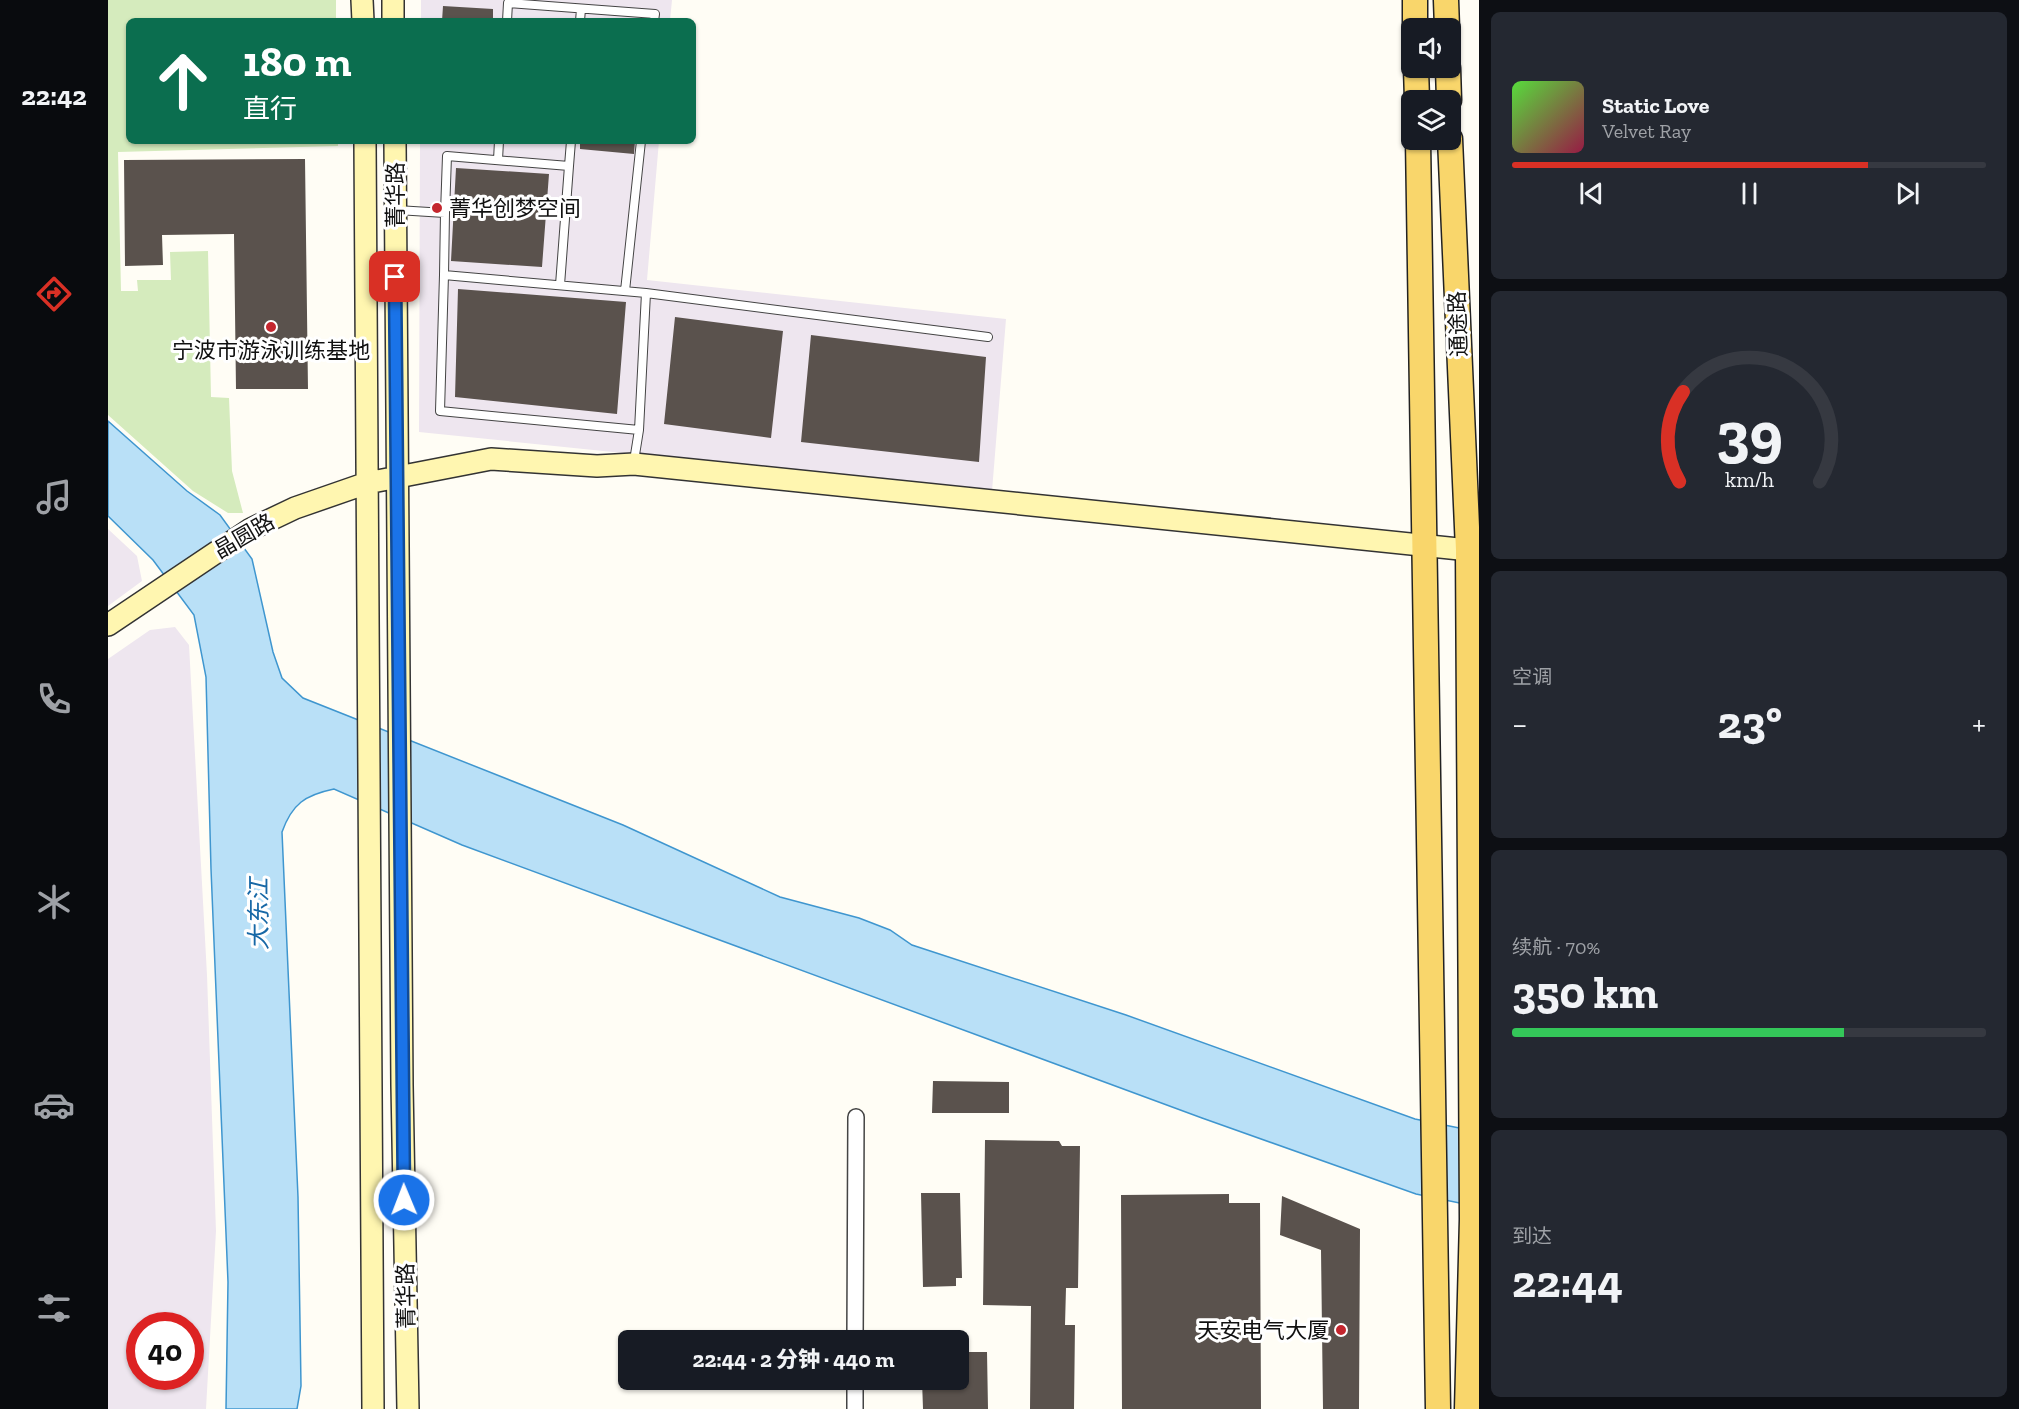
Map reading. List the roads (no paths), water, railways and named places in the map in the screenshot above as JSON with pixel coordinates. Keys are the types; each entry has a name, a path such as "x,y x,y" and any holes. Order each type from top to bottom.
{"main road":[{"path":"1415,0 1415,18"},
{"path":"1446,0 1447,18"},
{"path":"1418,150 1437,1206 1438,1409"},
{"name":"通途路","path":"1451,150 1473,550 1469,1124 1472,1219 1467,1409"}],"street":[{"path":"362,0 363,18"},
{"path":"393,0 393,18"},
{"name":"菁华路","path":"365,144 373,1409"},
{"name":"菁华路","path":"395,144 396,478 408,1409"},
{"name":"晶圆路","path":"108,625 251,530 295,508 367,483 491,459 597,466 634,464 1425,547 1473,550"},
{"path":"855,1330 856,1117"},
{"path":"855,1390 855,1409"}],"lane":[{"path":"507,18 508,3 655,14 654,18"},
{"path":"580,18 581,9"},
{"path":"498,160 499,144"},
{"path":"560,285 571,144"},
{"path":"625,291 641,144"},
{"path":"569,166 447,156 440,411 639,430"},
{"path":"395,210 445,213"},
{"path":"444,275 646,293 988,337"},
{"path":"634,464 639,430 646,293"}],"water":[{"name":"大东江","path":"108,421 187,491 220,515 252,559 273,652 282,678 303,698 623,825 780,897 859,918 890,930 912,945 1126,1015 1415,1119 1479,1132 1479,1207 1416,1194 1202,1118 462,845 334,789 315,794 301,802 290,814 282,832 298,1197 301,1386 297,1409 226,1409 228,1282 211,869 206,677 194,615 153,560 108,516"}],"place":[{"name":"菁华创梦空间","path":"437,208"},
{"name":"宁波市游泳训练基地","path":"271,327"},
{"name":"天安电气大厦","path":"1341,1330"}]}
